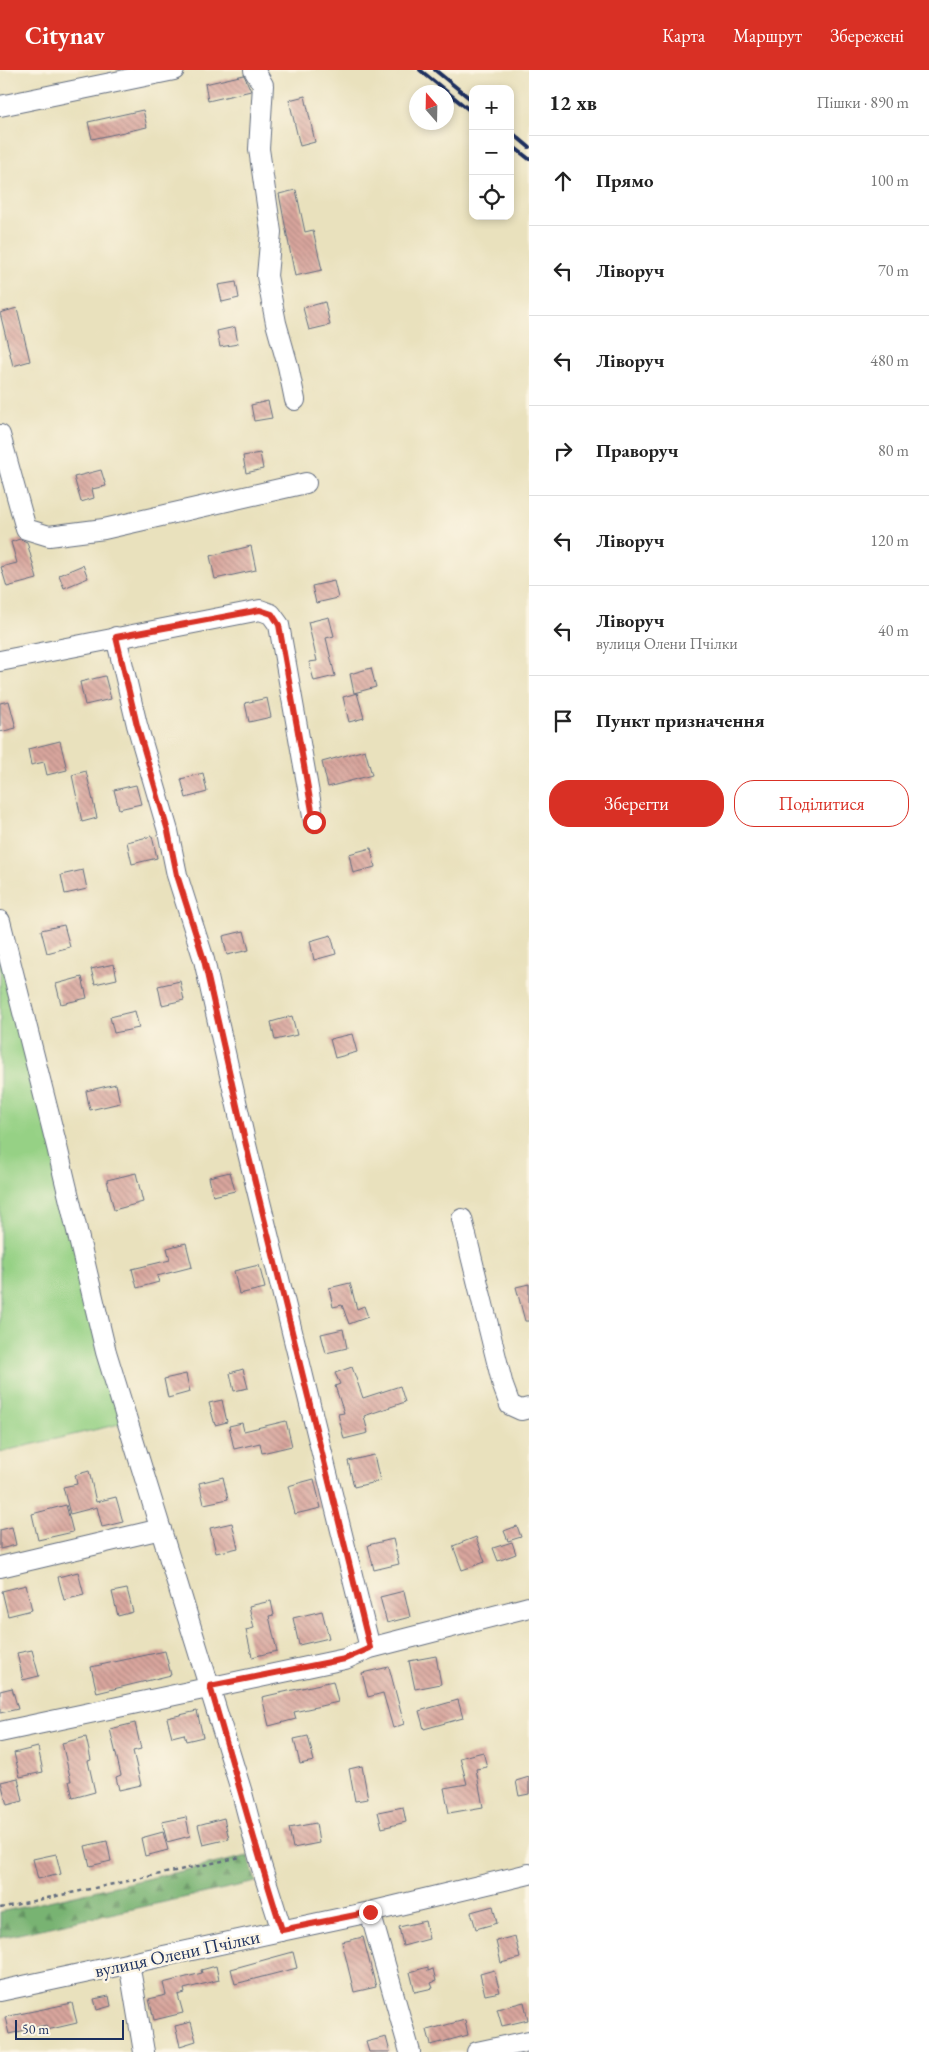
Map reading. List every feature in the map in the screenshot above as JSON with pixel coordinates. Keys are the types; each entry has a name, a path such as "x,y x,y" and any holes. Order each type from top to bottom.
{"street":[{"path":"0,106 174,70"},
{"path":"254,70 263,85 259,149 271,232 267,276 276,323 295,400"},
{"path":"0,435 26,529 49,536 104,529 306,483"},
{"path":"0,661 260,610 272,614 279,625 314,822"},
{"path":"116,637 137,725 168,831 177,875 204,960 245,1141 370,1648"},
{"path":"0,921 106,1352 210,1686 282,1930"},
{"path":"462,1219 503,1386 510,1405 521,1410 529,1408"},
{"path":"0,1567 161,1529"},
{"path":"0,1732 210,1686 345,1659 370,1648 529,1608"},
{"name":"вулиця Олени Пчілки","path":"0,1992 370,1912 529,1874"},
{"path":"370,1912 410,2052"},
{"path":"130,1963 144,2052"},
{"path":"476,2052 529,2041"}],"path":[{"path":"0,1908 258,1853"}],"green space":[{"path":"0,921 128,1422 0,1452"},
{"path":"248,1856 256,1882 0,1938 0,1912"}],"building":[{"path":"244,75 251,91 208,101 205,84"},
{"path":"305,96 315,142 300,146 289,100"},
{"path":"143,110 147,127 92,139 88,122"},
{"path":"296,190 305,232 313,230 322,270 295,276 279,194"},
{"path":"236,282 239,298 222,302 218,285"},
{"path":"325,302 330,325 309,330 303,308"},
{"path":"17,308 30,361 13,366 0,313"},
{"path":"235,327 238,344 220,347 217,331"},
{"path":"268,401 272,418 254,421 251,405"},
{"path":"260,453 263,469 246,473 243,456"},
{"path":"101,470 106,486 92,489 94,498 81,502 74,477"},
{"path":"20,539 27,542 37,579 7,587 1,567 17,563 11,542"},
{"path":"251,546 256,570 215,579 210,556"},
{"path":"83,565 88,578 64,588 59,575"},
{"path":"334,581 338,598 316,603 312,586"},
{"path":"329,617 334,636 326,638 335,676 314,681 309,662 317,661 308,622"},
{"path":"371,668 376,687 354,693 350,674"},
{"path":"105,676 111,699 85,705 80,682"},
{"path":"357,693 364,718 349,722 343,697"},
{"path":"267,698 271,717 249,722 245,703"},
{"path":"9,701 16,728 0,732 0,703"},
{"path":"60,741 67,770 47,775 44,762 31,765 28,749"},
{"path":"365,750 372,775 328,787 322,762"},
{"path":"86,771 97,818 82,822 72,775"},
{"path":"203,773 207,792 186,798 181,779"},
{"path":"136,785 141,804 119,809 114,790"},
{"path":"152,836 157,858 132,864 127,842"},
{"path":"371,848 375,867 353,873 349,854"},
{"path":"83,870 87,889 65,894 61,875"},
{"path":"64,925 70,947 47,953 41,930"},
{"path":"244,931 249,950 227,955 223,936"},
{"path":"331,935 336,954 314,960 310,941"},
{"path":"114,964 117,979 95,984 91,969"},
{"path":"82,977 87,998 61,1004 56,984"},
{"path":"180,981 184,1000 162,1005 158,986"},
{"path":"135,1011 139,1028 114,1033 110,1017"},
{"path":"292,1016 297,1035 275,1040 271,1022"},
{"path":"352,1034 357,1052 335,1058 330,1039"},
{"path":"116,1084 120,1103 90,1110 86,1091"},
{"path":"230,1172 235,1191 213,1196 209,1177"},
{"path":"136,1173 143,1202 114,1210 107,1180"},
{"path":"186,1243 192,1267 157,1276 159,1282 137,1288 132,1269 170,1260 167,1248"},
{"path":"259,1265 265,1288 239,1294 234,1271"},
{"path":"350,1283 357,1309 364,1306 368,1317 349,1324 342,1305 333,1307 329,1288"},
{"path":"529,1284 529,1321 525,1321 516,1287"},
{"path":"343,1329 347,1348 326,1353 321,1334"},
{"path":"352,1367 363,1398 400,1386 405,1402 364,1416 368,1433 344,1439 338,1414 344,1413 335,1386 340,1384 335,1373"},
{"path":"243,1369 248,1388 234,1391 230,1373"},
{"path":"186,1374 190,1392 168,1398 164,1379"},
{"path":"222,1400 227,1422 215,1425 209,1403"},
{"path":"286,1421 292,1446 262,1453 260,1443 234,1449 229,1426 242,1423 244,1431"},
{"path":"374,1455 380,1481 354,1487 348,1461"},
{"path":"89,1471 96,1502 116,1497 123,1522 102,1527 97,1507 70,1514 63,1487 77,1484 75,1475"},
{"path":"223,1477 228,1499 204,1504 199,1483"},
{"path":"314,1479 321,1508 295,1514 288,1486"},
{"path":"66,1505 73,1532 38,1540 32,1514"},
{"path":"232,1523 238,1548 216,1553 210,1528"},
{"path":"517,1526 521,1537 508,1541 504,1531"},
{"path":"12,1527 16,1545 0,1549 0,1530"},
{"path":"476,1537 485,1562 462,1570 453,1546"},
{"path":"393,1539 399,1564 374,1570 368,1545"},
{"path":"512,1542 516,1554 498,1561 493,1548"},
{"path":"78,1572 84,1595 64,1600 58,1577"},
{"path":"26,1585 32,1610 8,1616 2,1591"},
{"path":"127,1589 133,1612 118,1616 112,1592"},
{"path":"404,1591 410,1617 387,1623 380,1597"},
{"path":"271,1601 274,1615 269,1616 277,1651 252,1657 246,1630 254,1628 249,1606"},
{"path":"322,1611 329,1638 299,1645 293,1618"},
{"path":"32,1650 39,1676 23,1680 17,1653"},
{"path":"165,1651 171,1675 97,1693 91,1667"},
{"path":"436,1656 441,1684 415,1689 409,1661"},
{"path":"389,1667 404,1724 393,1728 383,1693 368,1697 362,1673"},
{"path":"333,1681 338,1702 294,1712 296,1719 269,1726 262,1697"},
{"path":"12,1688 18,1709 0,1713 0,1691"},
{"path":"458,1700 463,1718 424,1729 419,1711"},
{"path":"197,1711 203,1737 186,1741 184,1734 172,1737 167,1718"},
{"path":"135,1723 141,1749 133,1751 141,1785 119,1790 116,1777 121,1775 110,1729"},
{"path":"308,1736 314,1761 300,1764 294,1739"},
{"path":"86,1737 91,1760 88,1761 95,1792 73,1798 62,1743"},
{"path":"38,1747 43,1772 20,1777 14,1753"},
{"path":"483,1752 487,1767 476,1769 483,1807 449,1813 444,1788 467,1784 460,1758"},
{"path":"362,1766 368,1799 355,1801 349,1769"},
{"path":"529,1777 529,1794 519,1796 516,1781"},
{"path":"18,1778 23,1801 7,1805 1,1782"},
{"path":"403,1807 406,1822 382,1828 378,1812"},
{"path":"186,1817 190,1836 167,1842 162,1822"},
{"path":"224,1818 229,1839 203,1845 198,1825"},
{"path":"316,1823 319,1843 293,1848 289,1828"},
{"path":"163,1832 168,1850 145,1856 141,1838"},
{"path":"107,1841 111,1861 90,1866 85,1846"},
{"path":"56,1854 61,1874 38,1879 33,1859"},
{"path":"493,1906 497,1923 476,1929 471,1912"},
{"path":"425,1921 429,1939 403,1946 399,1927"},
{"path":"515,1936 520,1958 501,1963 496,1941"},
{"path":"363,1937 376,1987 354,1992 342,1942"},
{"path":"293,1952 297,1968 235,1984 231,1969"},
{"path":"216,1966 219,1980 184,1989 185,1993 178,1995 183,2013 154,2020 149,1999 166,1995 163,1983 202,1973 201,1970"},
{"path":"428,1967 428,1971 433,1969 436,1981 431,1983 433,1988 415,1992 410,1972"},
{"path":"494,1970 500,1992 485,1995 480,1974"},
{"path":"109,1996 111,2006 97,2010 94,1999"},
{"path":"524,2002 528,2020 502,2026 497,2009"},
{"path":"72,2003 77,2023 47,2030 46,2025 9,2034 5,2017"},
{"path":"465,2020 468,2035 431,2045 427,2030"},
{"path":"191,2022 196,2041 180,2046 175,2026"},
{"path":"386,2037 390,2052 369,2052 366,2042"}],"railway":[{"path":"420,70 469,110"},
{"path":"435,70 469,98"},
{"path":"514,134 529,147"},
{"path":"514,147 529,159"}],"route":[{"path":"314,822 279,625 272,614 260,610 116,637 137,725 168,831 177,875 204,960 245,1141 370,1648 345,1659 210,1686 261,1865 282,1930 370,1912"}]}
